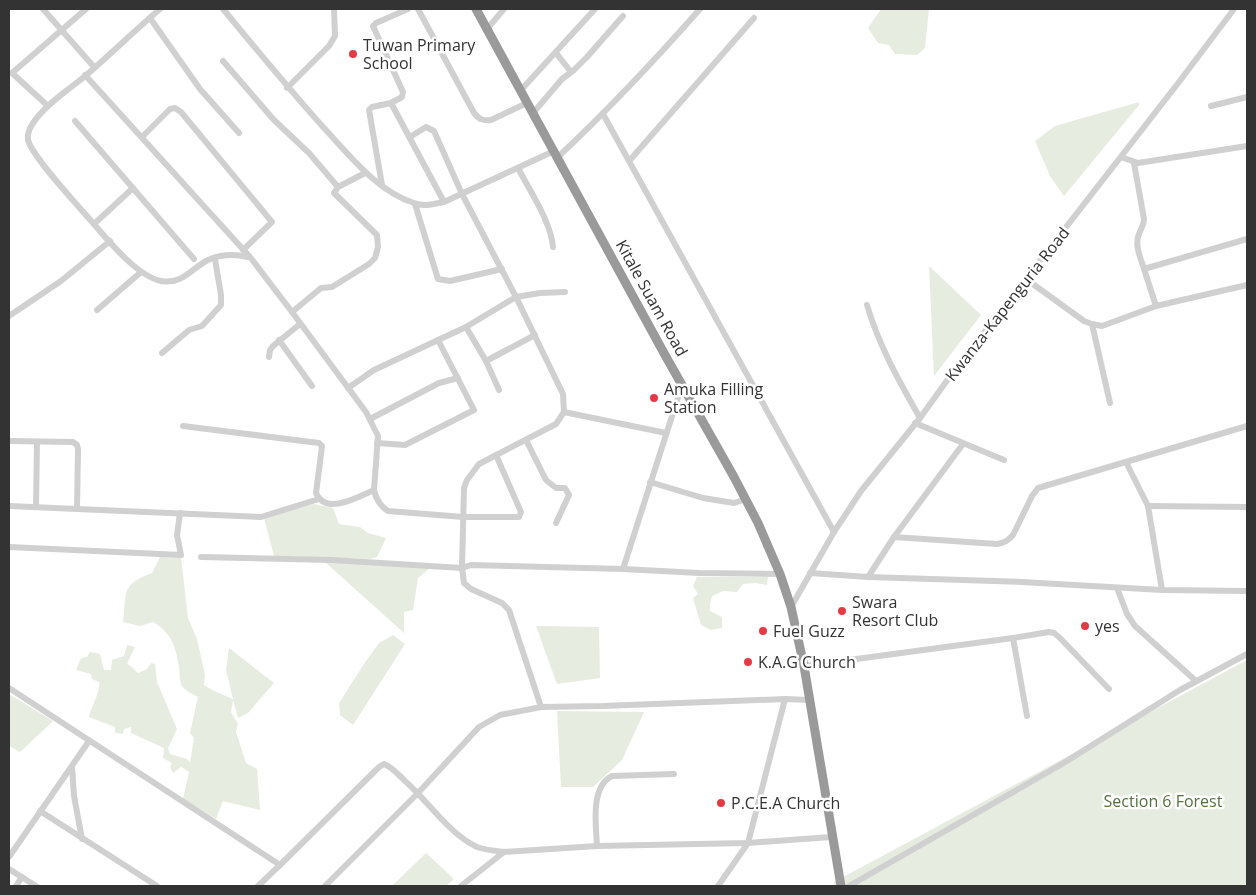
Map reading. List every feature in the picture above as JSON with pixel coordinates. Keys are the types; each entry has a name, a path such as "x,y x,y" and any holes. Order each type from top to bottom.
{"highway":[{"name":"Kitale Suam Road","path":"476,9 746,499 780,574 791,606 804,666 831,837 841,886"}],"street":[{"path":"43,9 94,67"},
{"path":"48,106 11,75 86,9"},
{"path":"158,9 48,106 29,129 28,140 31,147 64,190 94,224 132,265 152,278 168,281 181,279 208,260 227,254 250,257"},
{"path":"223,9 288,88 365,174 415,204 425,205 444,202 518,168 556,154 603,114 661,54 700,9"},
{"path":"288,88 329,46 335,36 334,9"},
{"path":"382,185 369,110 372,107 391,103 402,97 403,88 373,26 408,9"},
{"path":"418,9 479,119 484,121 490,120 528,102"},
{"path":"487,30 504,9"},
{"path":"521,90 595,9"},
{"name":"Kwanza-Kapenguria Road","path":"791,606 834,532 861,491 920,418 1234,9"},
{"path":"533,113 562,79 587,57 623,16"},
{"path":"150,18 200,89 238,133"},
{"path":"630,160 754,18"},
{"path":"556,53 571,72"},
{"path":"223,61 274,120 313,158 338,187"},
{"path":"85,75 250,257 370,418 378,436 374,490 380,505 388,510 463,517 516,518 521,512 496,455"},
{"path":"1211,106 1247,98"},
{"path":"391,103 444,202"},
{"path":"142,137 170,109 175,108 180,112 272,222 243,250"},
{"path":"603,114 834,532"},
{"path":"75,122 194,259"},
{"path":"410,137 426,127 434,131 462,194 562,389 564,412 556,424 479,464 467,480 464,488 462,568 464,583 471,589 502,603 509,610 541,707"},
{"path":"1121,157 1134,163 1205,154 1247,146"},
{"path":"1134,163 1144,219 1144,226 1138,234 1139,255 1156,306"},
{"path":"518,168 545,221 554,247"},
{"path":"292,312 324,286 332,287 369,264 375,258 378,247 377,235 334,193 338,187 365,174"},
{"path":"94,224 133,188"},
{"path":"415,204 438,279 450,281 502,269"},
{"path":"1144,269 1247,239"},
{"path":"9,316 61,281 110,241"},
{"path":"162,353 189,330 200,328 221,305 221,295 214,259"},
{"path":"97,310 141,272"},
{"path":"1026,279 1084,321 1102,326 1156,306 1247,284"},
{"path":"348,388 374,370 466,327 516,297 540,293 565,292"},
{"path":"866,305 886,357 920,418"},
{"path":"269,358 270,350 279,340 300,324"},
{"path":"1092,324 1110,403"},
{"path":"466,327 486,361 499,390"},
{"path":"486,361 535,335"},
{"path":"279,340 312,386"},
{"path":"378,443 405,445 474,410 438,340"},
{"path":"370,418 439,383 458,378"},
{"path":"623,569 683,383"},
{"path":"564,412 666,432"},
{"path":"915,423 1004,460"},
{"path":"183,426 321,444 316,494 318,499"},
{"path":"894,537 997,544 1004,542 1013,535 1032,496 1038,488 1247,426"},
{"path":"526,440 546,480 556,488 566,488 569,495 556,523"},
{"path":"9,441 73,442 77,445 77,509"},
{"path":"36,507 37,442"},
{"path":"868,577 894,537 963,444"},
{"path":"1126,462 1148,506 1162,590"},
{"path":"650,482 703,498 734,503 746,499"},
{"path":"9,506 261,516 318,499 330,504 339,504 374,490"},
{"path":"1148,506 1247,507"},
{"path":"9,547 181,555 177,535 180,513"},
{"path":"201,557 332,560 462,568 471,565 623,569 698,574 780,574"},
{"path":"810,573 1162,590 1247,591"},
{"path":"1117,588 1127,614 1135,626 1196,681"},
{"path":"804,666 1014,638 1043,632 1054,633 1109,689"},
{"path":"1014,638 1027,716"},
{"path":"848,886 1062,764 1180,690 1247,654"},
{"path":"9,688 280,865"},
{"path":"718,886 748,843 785,699"},
{"path":"325,886 418,793 479,727 500,715 541,707 785,699 809,700"},
{"path":"9,857 89,740"},
{"path":"258,886 382,765 387,765 461,836 477,846 490,850 504,852 597,846 748,843 831,837"},
{"path":"72,767 74,796 82,839"},
{"path":"597,846 596,807 601,785 606,779 612,776 674,774"},
{"path":"40,811 157,886"},
{"path":"461,886 504,852"},
{"path":"9,869 36,886"},
{"path":"16,886 22,877"}],"green space":[{"path":"881,9 929,9 925,48 917,55 895,54 889,45 878,43 868,28"},
{"path":"1139,102 1139,105 1064,196 1050,176 1035,141 1055,126"},
{"path":"929,266 981,315 934,376"},
{"path":"314,504 333,508 339,524 360,527 368,533 386,538 377,557 370,559 274,556 264,518"},
{"path":"160,557 181,558 188,618 197,639 205,675 204,685 233,699 226,670 229,648 274,683 248,713 238,718 233,700 231,712 238,724 236,732 246,763 257,769 260,810 223,801 216,819 183,799 189,772 181,767 173,773 170,767 172,763 163,758 164,748 131,733 131,727 124,729 123,734 115,733 115,727 89,717 99,690 99,682 92,679 91,674 76,670 81,658 87,657 90,652 100,654 104,670 111,670 112,660 124,656 127,645 135,647 127,664 138,673 147,669 151,663 155,664 157,682 177,729 168,748 170,754 187,759 190,763 194,738 190,733 198,697 185,690 181,684 178,660 172,641 164,630 153,622 140,626 123,622 127,591 135,582 152,573"},
{"path":"325,562 430,568 418,578 413,610 404,612 404,633"},
{"path":"697,577 768,577 767,585 756,583 743,584 737,592 723,591 712,596 710,611 722,617 722,628 711,630 701,625 693,598 698,594 693,586"},
{"path":"536,626 599,627 600,678 557,684"},
{"path":"393,635 405,644 353,725 340,715 339,703 379,643"},
{"name":"Section 6 Forest","path":"1247,660 1247,886 835,886 834,882"},
{"path":"9,694 53,721 20,752 9,746"},
{"path":"557,711 644,712 622,760 593,787 561,787"},
{"path":"426,853 454,879 446,886 392,886"}],"place":[{"name":"Tuwan Primary School","path":"353,54"},
{"name":"Amuka Filling Station","path":"654,398"},
{"name":"Swara Resort Club","path":"842,611"},
{"name":"yes","path":"1085,626"},
{"name":"Fuel Guzz","path":"763,631"},
{"name":"K.A.G Church","path":"748,662"},
{"name":"P.C.E.A Church","path":"721,803"}]}
